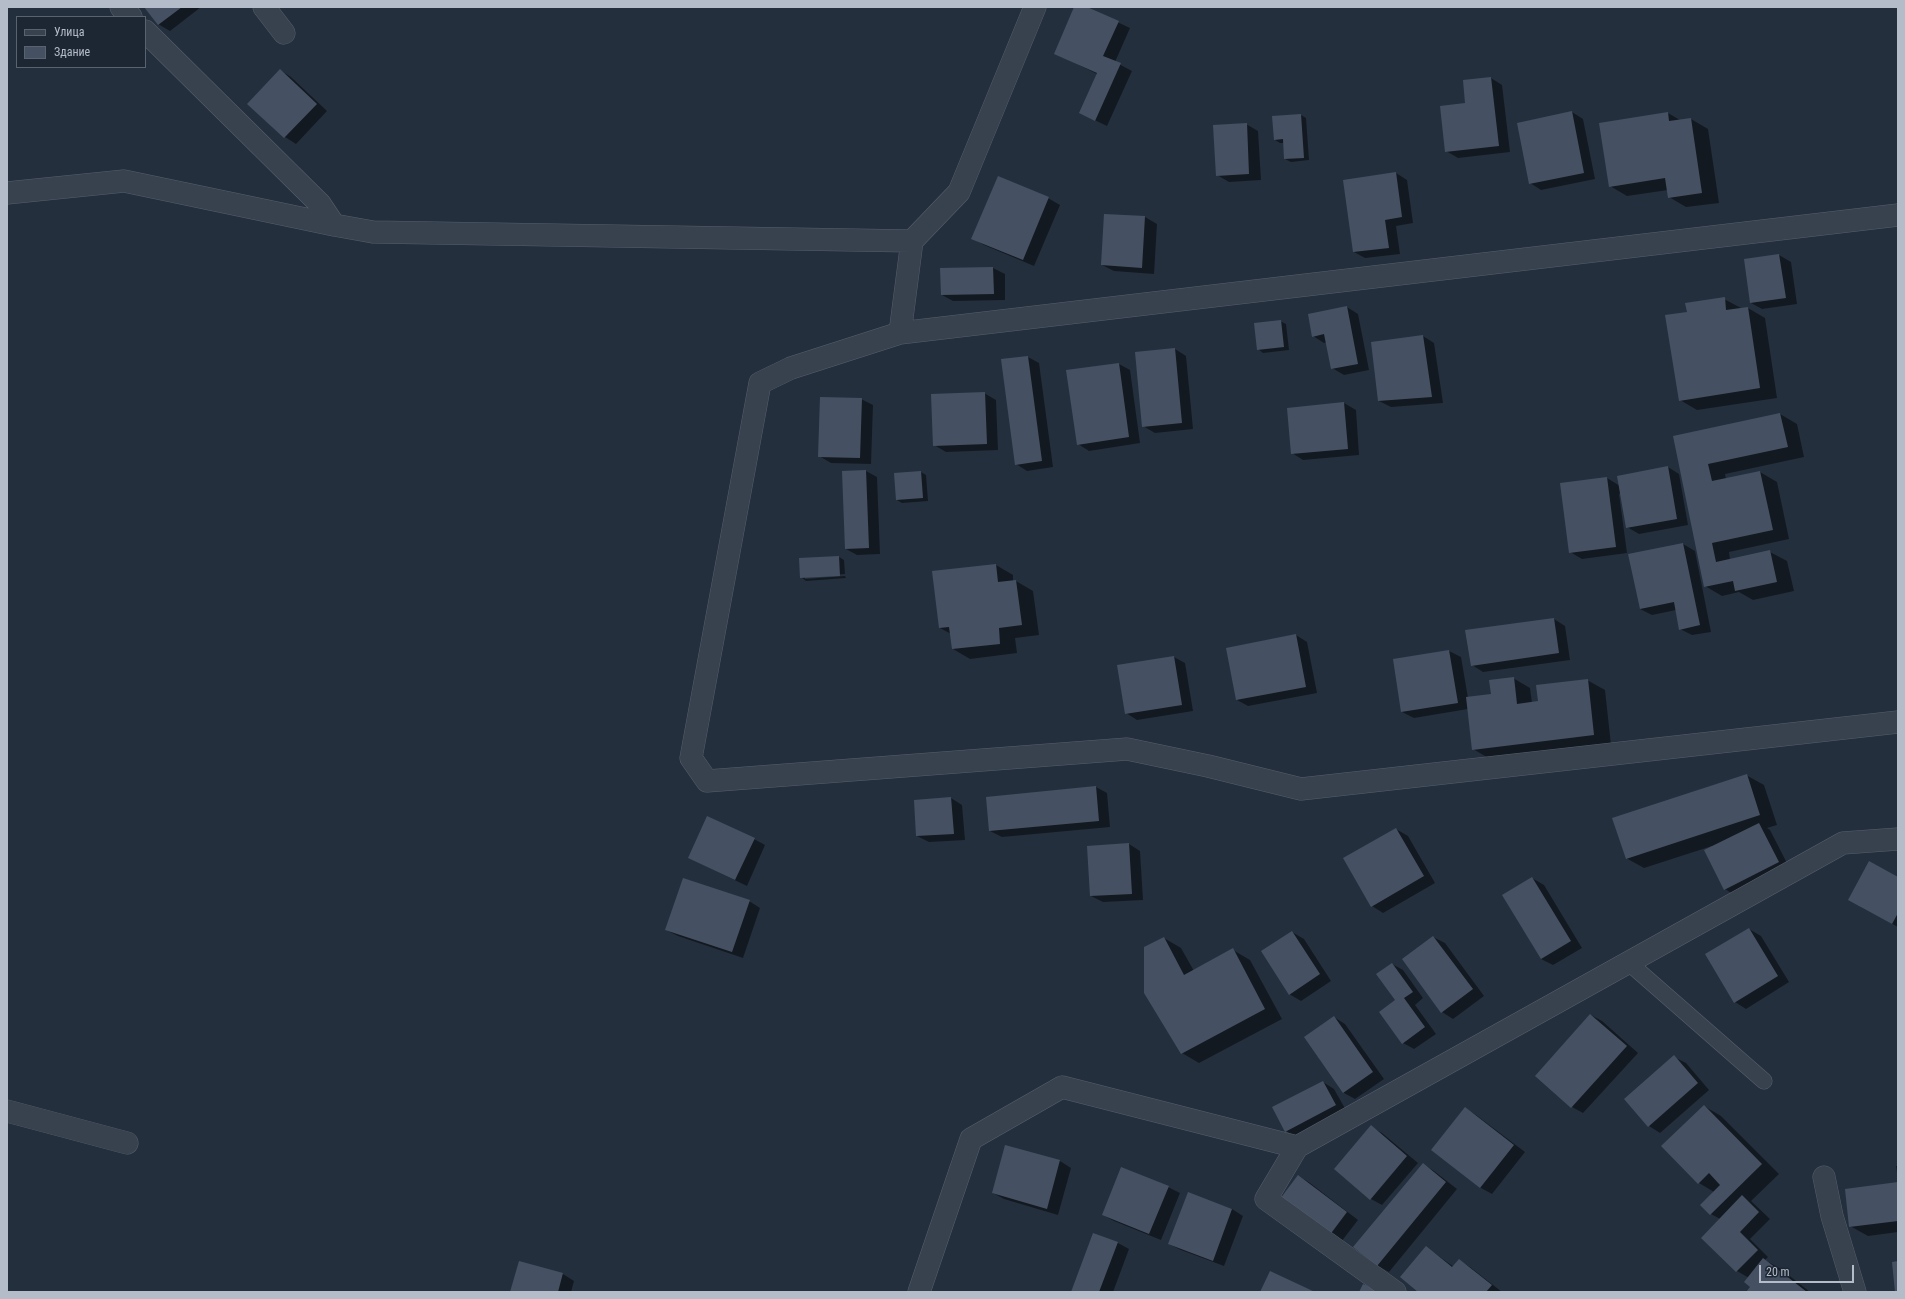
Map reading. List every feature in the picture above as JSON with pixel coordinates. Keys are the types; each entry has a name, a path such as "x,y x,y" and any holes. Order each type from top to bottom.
{"street":[{"path":"121,7 130,16"},
{"path":"264,7 284,33"},
{"path":"900,333 912,241 959,192 1035,7"},
{"path":"146,32 320,204 334,225"},
{"path":"7,193 124,181 373,232 912,241"},
{"path":"1898,215 900,333 791,368 760,383 691,758 707,781 1127,749 1208,766 1300,789 1898,722"},
{"path":"1395,1292 1266,1199 1297,1146 1843,843 1898,839"},
{"path":"919,1292 971,1139 1062,1087 1297,1146"},
{"path":"7,1111 127,1144"},
{"path":"1824,1177 1832,1216 1855,1292"}],"lane":[{"path":"1628,962 1764,1081"}],"building":[{"path":"144,7 182,7 158,25"},
{"path":"1074,7 1087,7 1119,21 1103,56 1121,63 1095,121 1079,113 1097,73 1054,54"},
{"path":"280,69 317,104 284,138 247,104"},
{"path":"1491,77 1499,146 1445,152 1440,106 1465,103 1463,80"},
{"path":"1572,111 1584,173 1529,184 1517,123"},
{"path":"1668,112 1669,121 1691,118 1702,193 1668,198 1665,178 1609,187 1599,123"},
{"path":"1301,114 1304,158 1284,159 1283,139 1274,140 1272,116"},
{"path":"1247,123 1249,174 1216,176 1213,125"},
{"path":"1396,172 1402,217 1385,220 1389,248 1353,252 1343,180"},
{"path":"998,176 1049,197 1023,260 971,239"},
{"path":"1104,214 1145,216 1142,268 1101,265"},
{"path":"1779,254 1786,298 1750,303 1744,259"},
{"path":"993,267 994,294 941,295 940,268"},
{"path":"1725,297 1726,310 1748,307 1760,388 1679,401 1665,315 1687,312 1685,303"},
{"path":"1347,306 1358,364 1331,369 1324,334 1312,337 1308,314"},
{"path":"1281,320 1284,347 1257,350 1254,323"},
{"path":"1423,335 1432,397 1378,401 1371,342"},
{"path":"1175,348 1182,423 1142,427 1135,352"},
{"path":"1028,356 1042,461 1015,465 1001,359"},
{"path":"1119,363 1129,437 1077,445 1066,370"},
{"path":"985,392 987,444 933,446 931,394"},
{"path":"820,397 862,398 860,458 818,457"},
{"path":"1344,402 1348,449 1291,454 1287,408"},
{"path":"1780,413 1788,447 1708,464 1712,481 1760,471 1773,530 1712,543 1716,562 1770,550 1777,582 1735,591 1733,581 1704,587 1673,436"},
{"path":"1668,466 1677,519 1626,528 1617,476"},
{"path":"866,470 869,548 845,549 842,471"},
{"path":"921,471 923,498 896,500 894,473"},
{"path":"1607,477 1616,547 1569,553 1560,483"},
{"path":"1683,543 1700,625 1679,630 1674,602 1640,609 1628,554"},
{"path":"839,556 840,576 800,578 799,558"},
{"path":"996,564 998,582 1016,580 1022,625 999,628 1000,644 952,649 949,627 939,628 932,571"},
{"path":"1554,618 1559,653 1471,666 1465,630"},
{"path":"1296,634 1306,687 1236,700 1226,648"},
{"path":"1449,650 1458,703 1401,712 1393,659"},
{"path":"1174,656 1182,705 1125,714 1117,665"},
{"path":"1514,677 1517,704 1538,701 1536,685 1588,679 1594,735 1472,750 1466,697 1491,694 1489,680"},
{"path":"1747,774 1760,815 1626,859 1612,818"},
{"path":"1096,786 1099,821 989,831 986,797"},
{"path":"951,797 954,834 916,836 914,800"},
{"path":"707,816 755,838 735,880 688,858"},
{"path":"1759,823 1779,862 1724,890 1704,850"},
{"path":"1396,828 1424,876 1371,907 1343,858"},
{"path":"1129,843 1132,894 1090,896 1087,846"},
{"path":"1869,861 1898,877 1898,913 1892,924 1848,900"},
{"path":"1532,877 1571,941 1541,959 1502,895"},
{"path":"683,878 750,900 732,952 665,930"},
{"path":"1749,928 1778,976 1734,1003 1705,954"},
{"path":"1292,931 1320,974 1289,995 1261,951"},
{"path":"1433,936 1473,989 1441,1013 1402,959"},
{"path":"1164,937 1184,975 1233,948 1265,1009 1181,1054 1144,993 1144,947"},
{"path":"1392,963 1413,992 1404,998 1425,1027 1402,1044 1379,1012 1395,1000 1376,974"},
{"path":"1590,1014 1627,1046 1571,1108 1535,1076"},
{"path":"1334,1016 1373,1072 1343,1093 1304,1037"},
{"path":"1674,1055 1698,1083 1648,1127 1624,1099"},
{"path":"1323,1081 1336,1105 1285,1132 1272,1107"},
{"path":"1704,1105 1762,1164 1710,1215 1700,1205 1720,1185 1709,1173 1698,1184 1661,1146"},
{"path":"1465,1107 1514,1145 1480,1188 1431,1150"},
{"path":"1371,1125 1407,1156 1370,1200 1334,1169"},
{"path":"1005,1145 1060,1160 1047,1209 992,1193"},
{"path":"1423,1163 1446,1182 1377,1266 1353,1247"},
{"path":"1121,1167 1169,1186 1149,1234 1102,1215"},
{"path":"1298,1175 1347,1212 1329,1236 1280,1199"},
{"path":"1898,1182 1898,1221 1849,1227 1845,1189"},
{"path":"1188,1192 1232,1209 1213,1261 1168,1244"},
{"path":"1742,1195 1759,1212 1740,1232 1758,1250 1736,1272 1701,1238"},
{"path":"1093,1233 1118,1242 1099,1292 1071,1292"},
{"path":"1426,1246 1452,1267 1459,1259 1492,1285 1486,1292 1418,1292 1400,1277"},
{"path":"1763,1258 1807,1292 1746,1292 1750,1287 1744,1282"},
{"path":"519,1261 563,1273 558,1292 510,1292"},
{"path":"1898,1261 1898,1292 1895,1292 1892,1262"},
{"path":"1270,1271 1315,1292 1260,1292"},
{"path":"1363,1284 1381,1292 1359,1292"}]}
